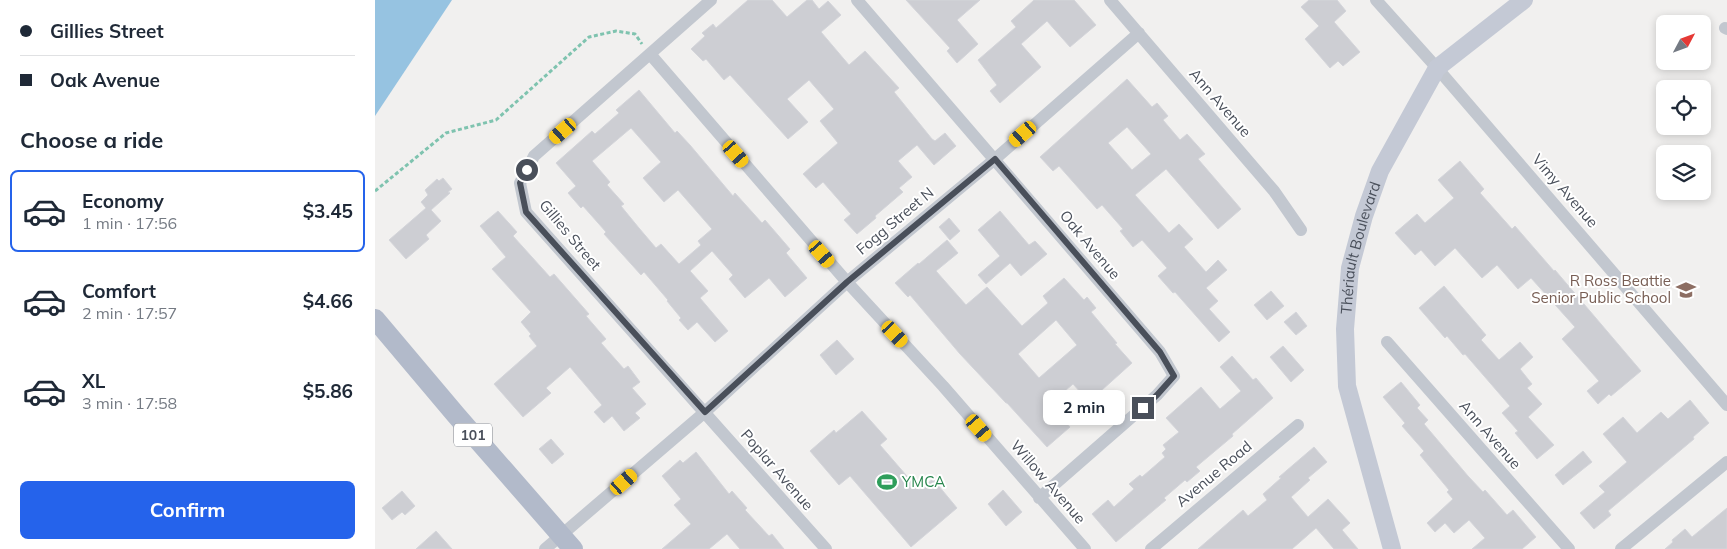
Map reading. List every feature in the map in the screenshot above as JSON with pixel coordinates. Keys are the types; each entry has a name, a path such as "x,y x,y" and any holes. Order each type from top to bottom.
{"main road":[{"name":"Thériault Boulevard","path":"1392,549 1347,386 1345,329 1350,268 1364,216 1380,170 1437,68 1524,0"},
{"name":"101","path":"375,319 567,542"}],"street":[{"name":"Gillies Street","path":"705,412 526,212 520,183 534,156 711,0"},
{"name":"Oak Avenue","path":"857,0 1160,352 1174,376 1157,395 1039,498"},
{"name":"Ann Avenue","path":"1110,0 1274,191 1301,230"},
{"name":"Vimy Avenue","path":"1377,0 1727,405"},
{"name":"Fogg Street N","path":"545,549 567,542 847,282 995,159 1139,33"},
{"name":"Willow Avenue","path":"650,54 847,282 943,386 1085,549"},
{"name":"Ann Avenue","path":"1387,342 1569,549"},
{"name":"Poplar Avenue","path":"705,412 826,549"},
{"name":"Avenue Road","path":"1151,549 1298,425"},
{"path":"1621,549 1727,462"}],"path":[{"path":"375,191 446,134 496,120 589,37 616,31 635,34 650,54"}],"water":[{"path":"375,0 452,0 375,116"}],"building":[{"path":"748,0 772,0 787,17 807,0 812,0 819,9 828,1 841,15 821,32 849,65 865,51 899,88 894,92 932,139 935,141 945,133 956,146 934,165 917,145 898,161 912,177 899,188 903,192 857,234 844,220 851,214 823,182 816,188 803,174 838,143 820,121 834,109 809,80 787,99 808,122 788,139 730,75 724,80 706,59 703,61 691,49 705,36 702,33 713,24 716,28"},
{"path":"906,0 980,0 957,20 978,44 957,63 947,51 950,48"},
{"path":"1034,0 1074,0 1096,25 1070,47 1047,21 1021,44 1041,67 1000,103 990,91 997,85 978,60 1016,27 1011,21"},
{"path":"1309,0 1337,0 1346,11 1334,22 1360,52 1343,66 1338,61 1330,68 1305,39 1319,26 1301,7"},
{"path":"1127,79 1152,107 1157,103 1168,116 1163,120 1180,140 1187,134 1205,154 1198,159 1241,209 1218,229 1166,169 1135,195 1169,233 1179,224 1193,239 1184,247 1206,272 1218,260 1227,270 1206,288 1218,301 1209,309 1230,332 1219,342 1175,292 1173,293 1158,276 1167,268 1142,240 1133,247 1120,231 1123,229 1102,205 1097,209 1059,166 1053,171 1040,157","holes":["1127,127 1151,154 1132,170 1108,143"]},
{"path":"639,90 675,133 677,131 690,145 733,196 735,193 762,223 765,220 790,249 786,253 807,278 785,297 769,278 745,298 729,279 733,275 712,251 690,271 708,291 700,298 728,331 715,342 697,322 688,330 679,320 681,318 668,300 644,272 641,275 604,234 606,232 583,206 581,208 568,193 576,186 556,163 592,131 595,134 619,113 616,110","holes":["631,128 661,162 643,178 664,202 678,190 712,229 698,241 701,245 679,264 661,244 656,248 639,228 621,206 624,204 607,185 610,182 592,161"]},
{"path":"1460,161 1484,189 1480,193 1512,229 1515,226 1555,270 1641,371 1611,396 1609,394 1598,404 1587,391 1599,381 1562,339 1575,327 1531,278 1518,289 1497,265 1482,278 1455,248 1435,266 1421,250 1415,255 1395,233 1417,214 1425,223 1454,198 1438,180"},
{"path":"443,178 452,189 431,210 441,221 426,235 429,239 406,259 389,240 426,208 421,202 428,195 425,190 437,179 439,181"},
{"path":"498,211 517,232 513,236 550,277 554,274 589,314 586,316 606,339 601,343 624,369 628,366 640,382 632,388 646,404 635,413 640,418 624,431 612,416 604,423 594,412 602,405 570,367 546,388 551,393 523,417 494,384 537,346 529,336 531,334 521,322 531,312 492,269 506,257 480,226"},
{"path":"1000,211 1029,245 1035,241 1047,254 1021,276 1010,263 986,284 978,275 1000,256 978,230"},
{"path":"949,218 960,231 950,240 939,227"},
{"path":"947,240 958,253 936,271 966,305 987,287 1022,326 1048,303 1043,296 1064,278 1084,300 1087,297 1096,308 1091,312 1132,363 1090,403 1073,384 1050,404 1070,427 1047,447 960,354 910,295 908,297 895,283","holes":["1056,320 1077,345 1039,378 1018,354"]},
{"path":"1444,286 1486,335 1481,340 1499,360 1520,342 1533,357 1520,369 1532,384 1527,388 1542,404 1528,417 1554,445 1537,459 1515,433 1518,431 1502,413 1510,406 1465,354 1463,355 1447,336 1445,338 1419,308"},
{"path":"1271,291 1284,306 1267,320 1254,305"},
{"path":"1296,312 1307,326 1296,335 1284,322"},
{"path":"837,340 854,359 836,375 820,355"},
{"path":"1283,346 1304,370 1291,382 1270,357"},
{"path":"1232,356 1253,380 1256,378 1273,398 1232,434 1233,436 1196,467 1200,471 1187,482 1185,480 1164,498 1166,500 1116,542 1092,514 1108,500 1114,507 1134,489 1129,484 1140,475 1142,477 1165,457 1162,453 1166,449 1163,445 1179,432 1166,418 1201,387 1220,409 1241,391 1220,367"},
{"path":"1401,382 1420,405 1417,408 1428,420 1424,424 1468,476 1483,492 1485,490 1507,515 1513,510 1536,537 1522,549 1472,549 1485,538 1469,520 1454,533 1445,523 1435,532 1427,523 1453,499 1447,492 1449,490 1420,455 1424,451 1402,426 1405,423 1383,397"},
{"path":"1690,400 1709,423 1693,437 1694,439 1608,511 1611,515 1594,529 1580,513 1605,492 1599,486 1627,462 1603,434 1623,417 1637,433 1661,412 1668,419"},
{"name":"YMCA","path":"862,411 887,439 880,445 919,490 933,479 957,508 911,547 850,476 839,485 810,451 834,430 836,433"},
{"path":"551,439 564,454 552,464 539,449"},
{"path":"1314,447 1327,462 1308,478 1310,480 1291,497 1308,517 1328,499 1350,523 1342,530 1358,549 1334,549 1316,528 1292,549 1198,549 1243,510 1248,516 1267,500 1263,494 1281,478 1279,477"},
{"path":"1583,451 1592,462 1563,485 1555,475"},
{"path":"696,452 729,494 732,491 747,508 745,510 769,536 772,534 784,549 740,549 727,534 709,549 662,549 691,524 674,505 681,499 662,476 680,460 683,463"},
{"path":"1003,490 1022,512 1006,526 988,504"},
{"path":"402,491 415,506 405,515 402,512 392,520 382,508"},
{"path":"1727,508 1727,549 1665,549 1685,529 1692,537"},
{"path":"436,531 452,549 416,549"}],"place":[{"name":"R Ross Beattie Senior Public School","path":"1686,290"},
{"name":"YMCA","path":"887,482"}],"route":[{"path":"527,170 520,183 526,212 705,412 847,282 995,159 1160,352 1174,376 1143,408"}]}
